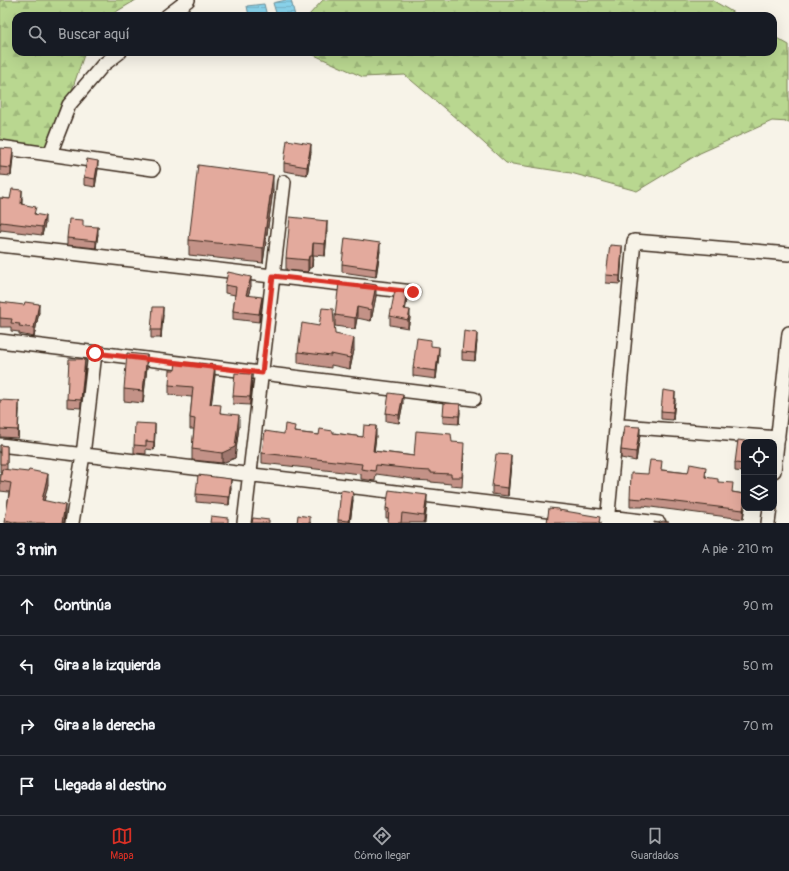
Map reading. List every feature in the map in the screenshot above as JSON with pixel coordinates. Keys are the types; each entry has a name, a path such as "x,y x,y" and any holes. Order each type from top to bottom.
{"street":[{"path":"172,12 188,0"},
{"path":"50,154 69,105 103,65 115,56"},
{"path":"0,147 153,169"},
{"path":"244,523 284,182"},
{"path":"607,520 634,241 789,254"},
{"path":"0,245 413,292"},
{"path":"777,446 789,333"},
{"path":"0,341 474,399"},
{"path":"72,523 83,455 95,353"},
{"path":"616,425 778,438"},
{"path":"0,445 607,520 659,523"},
{"path":"768,523 770,511"}],"green space":[{"path":"0,0 136,0 116,12 12,12 12,56 84,56 50,154 0,141"},
{"path":"323,0 712,0 732,12 312,12"},
{"path":"777,38 789,45 789,122 772,121 700,153 637,191 571,173 506,163 405,75 363,77 316,56 777,56"}],"water":[{"path":"291,0 294,12 276,12 273,3"},
{"path":"264,4 266,12 248,12 247,6"}],"building":[{"path":"287,140 311,144 307,167 284,163"},
{"path":"0,148 13,149 11,168 0,167"},
{"path":"87,159 98,161 95,179 84,177"},
{"path":"198,165 273,175 263,248 189,240"},
{"path":"12,189 22,190 21,204 36,207 34,214 45,216 42,227 1,222 0,224 0,198 10,199"},
{"path":"290,217 327,221 325,244 313,243 312,256 309,256 308,260 286,258"},
{"path":"69,219 83,220 83,226 98,227 96,241 67,238"},
{"path":"345,238 380,243 376,269 342,264"},
{"path":"610,245 622,246 620,276 606,275"},
{"path":"228,272 251,277 246,295 262,297 259,314 233,311 236,287 225,285"},
{"path":"339,283 364,287 364,283 376,285 371,310 357,307 355,318 335,315"},
{"path":"395,290 407,292 404,309 410,310 408,320 390,316"},
{"path":"0,302 24,305 25,302 39,304 34,328 19,326 20,324 11,323 12,319 0,318"},
{"path":"153,307 163,307 161,330 151,330"},
{"path":"322,308 333,309 335,334 354,338 350,358 331,354 331,356 298,352 302,323 319,326"},
{"path":"464,331 477,333 475,353 462,352"},
{"path":"417,338 431,340 431,346 439,347 436,371 413,368"},
{"path":"127,353 147,355 143,391 124,389"},
{"path":"69,359 85,359 81,400 67,399"},
{"path":"176,362 215,365 210,404 221,405 220,413 239,415 235,447 222,453 192,449 195,419 190,418 193,387 169,385 170,370 175,370"},
{"path":"235,373 252,374 250,397 233,396"},
{"path":"663,390 675,392 673,412 661,411"},
{"path":"389,393 403,395 399,415 386,413"},
{"path":"0,400 19,401 18,430 0,429"},
{"path":"444,403 460,404 459,416 443,415"},
{"path":"135,423 155,424 154,442 146,441 146,446 134,445"},
{"path":"285,424 295,426 294,432 319,435 320,429 333,431 333,433 363,437 364,425 376,426 373,451 414,456 416,431 451,434 452,442 464,443 462,477 451,477 451,474 431,473 431,471 376,465 375,471 361,469 362,464 262,453 265,431 284,434"},
{"path":"624,426 640,427 636,452 621,450"},
{"path":"738,440 741,440 741,464 735,463"},
{"path":"0,445 7,446 7,464 0,464"},
{"path":"496,454 511,455 508,488 492,486"},
{"path":"650,460 662,461 661,470 688,473 690,464 706,467 705,477 718,479 718,482 733,483 732,492 741,494 741,510 643,498 630,498 631,473 648,474"},
{"path":"2,469 28,472 29,470 48,474 42,500 65,505 62,523 18,523 5,520 11,483 0,481"},
{"path":"198,475 231,479 229,497 196,494"},
{"path":"341,490 353,492 349,521 338,520"},
{"path":"389,490 427,495 424,516 402,513 401,523 388,523 389,509 386,508"},
{"path":"549,508 600,517 599,523 547,523"},
{"path":"298,515 310,517 310,523 297,523"},
{"path":"211,516 228,518 228,523 210,523"},
{"path":"253,518 269,520 269,523 252,523"},
{"path":"663,521 669,522 669,523 658,523"}],"route":[{"path":"95,353 262,373 273,276 413,292"}]}
